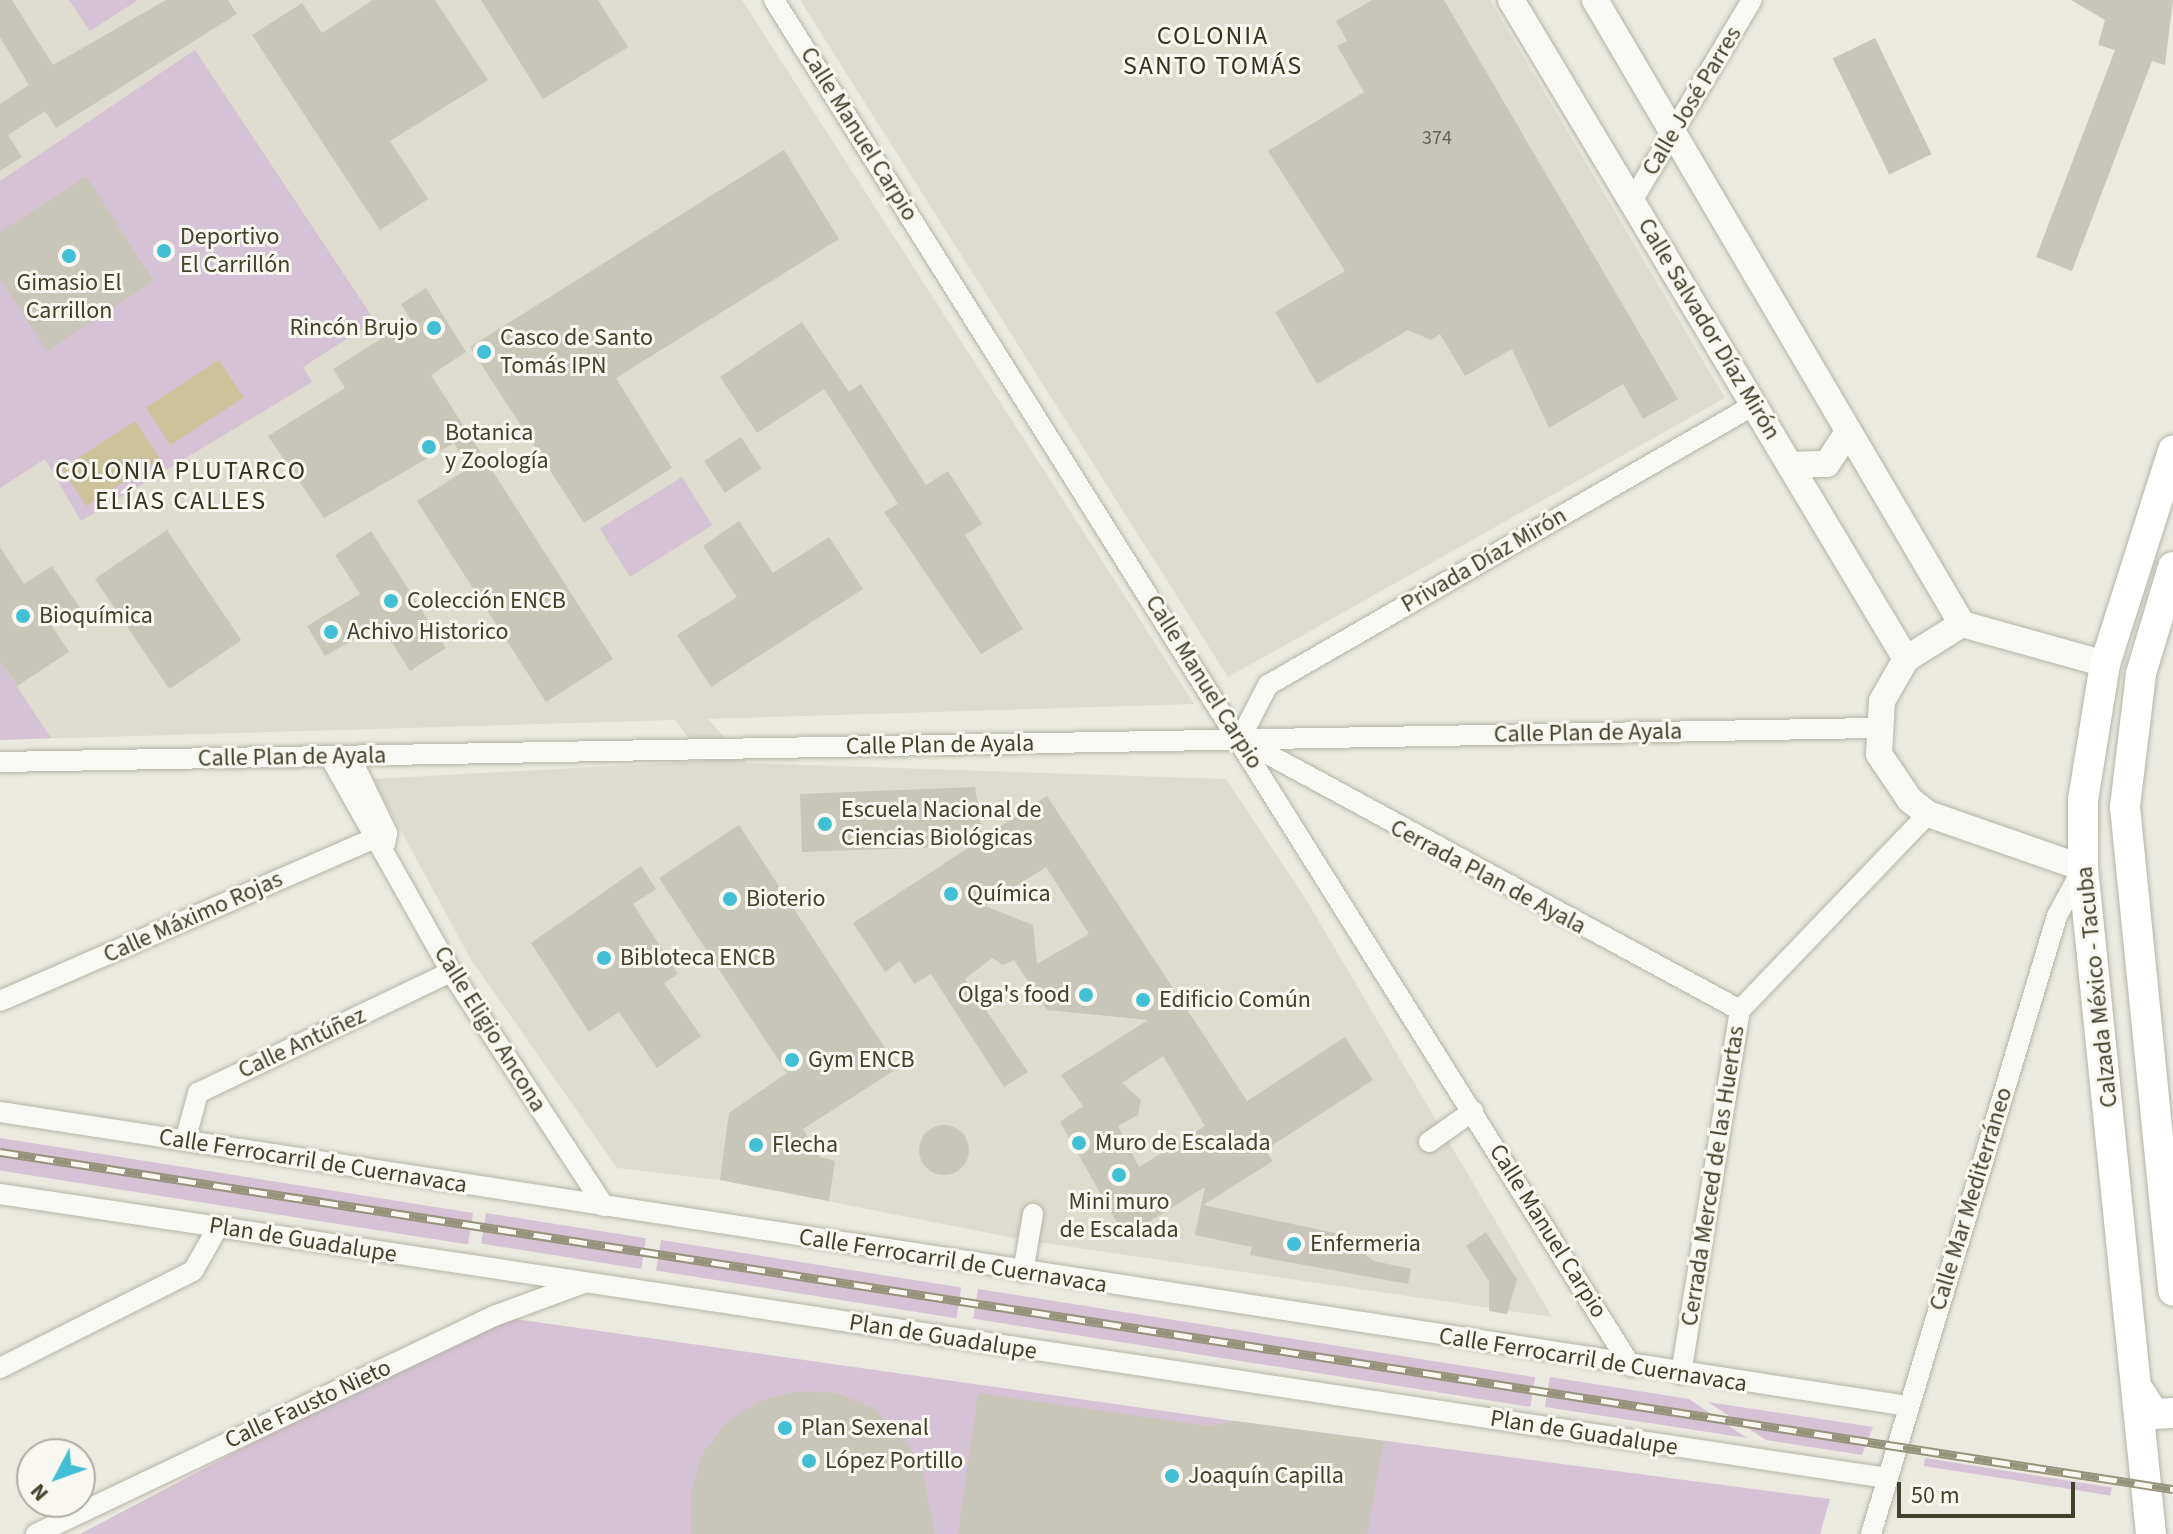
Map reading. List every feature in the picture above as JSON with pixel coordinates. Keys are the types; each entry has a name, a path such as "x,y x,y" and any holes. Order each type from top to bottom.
{"main road":[{"name":"Calzada México - Tacuba","path":"2151,1534 2139,1391 2083,868 2083,800 2105,664 2173,451"},
{"name":"Calzada México - Tacuba","path":"2173,567 2141,674 2125,807 2173,1291"},
{"path":"2105,664 2141,674"},
{"path":"2139,1391 2154,1414 2173,1413"}],"street":[{"name":"Calle Manuel Carpio","path":"774,0 1631,1366"},
{"name":"Calle Salvador Díaz Mirón","path":"1511,0 1906,659"},
{"path":"1595,0 1962,624 2105,664"},
{"name":"Calle José Parres","path":"1632,201 1752,0"},
{"name":"Privada Díaz Mirón","path":"1240,739 1268,685 1754,405"},
{"path":"1790,465 1827,464 1847,433"},
{"path":"1962,624 1906,659 1882,701 1879,754 1892,779 1928,814 2083,868"},
{"name":"Calle Plan de Ayala","path":"0,762 1879,728"},
{"name":"Cerrada Plan de Ayala","path":"1240,739 1740,1010"},
{"name":"Calle Eligio Ancona","path":"340,757 451,972 604,1206"},
{"name":"Cerrada Merced de las Huertas","path":"1681,1374 1740,1010 1928,814"},
{"name":"Calle Máximo Rojas","path":"0,1001 381,840"},
{"name":"Calle Mar Mediterráneo","path":"1871,1534 1907,1406 2057,916 2083,868"},
{"name":"Calle Antúñez","path":"185,1141 198,1093 451,972"},
{"path":"1429,1142 1473,1111"},
{"name":"Calle Ferrocarril de Cuernavaca","path":"0,1112 1681,1374 1907,1406"},
{"name":"Plan de Guadalupe","path":"0,1194 1887,1478"},
{"path":"1023,1272 1033,1214"},
{"path":"0,1368 193,1271 218,1227"},
{"name":"Calle Fausto Nieto","path":"36,1534 494,1316 584,1282"}],"shaded area":[{"name":"Casco de Santo Tomás IPN","path":"0,0 742,0 1194,704 708,719 748,763 1226,779 1307,901 1552,1317 1030,1241 720,1180 617,1168 470,958 373,779 706,761 675,720 0,740"},
{"path":"69,0 138,0 90,31"},
{"path":"800,0 1490,0 1725,398 1228,677"},
{"name":"Deportivo El Carrillón","path":"195,50 375,321 303,367 312,382 81,521 45,459 0,488 0,181"},
{"path":"219,360 244,398 171,445 146,407"},
{"path":"135,421 160,459 87,506 62,468"},
{"path":"682,477 712,525 630,577 600,528"},
{"path":"0,661 51,738 0,740"},
{"path":"0,1138 473,1213 468,1245 0,1170"},
{"path":"486,1213 646,1238 641,1269 481,1244"},
{"path":"661,1240 961,1288 956,1318 656,1271"},
{"path":"978,1289 1535,1377 1530,1407 973,1319"},
{"name":"Plan Sexenal","path":"494,1316 1234,1421 1830,1499 1820,1534 80,1534"},
{"path":"1550,1377 1689,1399 1747,1438 1545,1407"},
{"path":"1708,1402 1873,1427 1862,1455 1766,1440"},
{"path":"1925,1458 2112,1488 2110,1495 1924,1466"}],"building":[{"path":"0,0 12,0 53,65 166,0 228,0 237,14 56,128 45,111 8,135 22,157 0,171 0,104 29,85 0,37"},
{"path":"373,0 435,0 488,80 390,141 428,199 380,230 252,35 302,3 322,33"},
{"path":"481,0 598,0 628,47 543,99"},
{"path":"1372,0 1444,0 1678,399 1643,419 1623,384 1549,428 1512,349 1465,376 1440,334 1431,340 1408,330 1317,384 1275,312 1345,271 1268,151 1364,92 1337,46 1347,41 1336,21"},
{"path":"2071,0 2173,0 2165,65 2152,61 2072,271 2036,257 2115,50 2098,45 2105,20"},
{"path":"1875,38 1932,154 1889,175 1833,59"},
{"path":"784,150 839,239 616,378 672,468 584,523 470,347"},
{"name":"Gimasio El Carrillon","path":"86,176 154,281 47,351 0,279 0,232"},
{"path":"426,288 466,352 431,375 613,659 546,702 417,501 469,468 454,443 324,518 268,436 345,388 333,369 411,320 401,304"},
{"path":"802,322 849,392 861,384 926,485 948,471 982,524 965,535 1023,629 981,654 884,512 898,504 824,389 757,433 720,377"},
{"path":"741,437 762,469 725,493 704,461"},
{"path":"739,521 773,573 829,537 863,589 711,687 677,635 737,597 703,546"},
{"path":"167,530 241,640 169,689 95,579"},
{"name":"Colección ENCB","path":"371,531 446,648 410,671 380,624 325,656 307,626 360,594 335,555"},
{"name":"Bioquímica","path":"0,547 24,584 52,566 80,608 52,626 69,652 17,686 0,661"},
{"path":"975,787 983,838 1047,796 1247,1101 1345,1037 1373,1080 1265,1150 1273,1161 1203,1205 1368,1240 1366,1255 1374,1261 1411,1269 1408,1284 1250,1255 1252,1247 1195,1235 1205,1187 1125,1237 1060,1122 1083,1106 1061,1075 1148,1020 1047,1010 1014,960 1003,965 992,958 965,979 1028,1072 1004,1087 931,974 914,984 900,961 885,972 853,923 971,846 802,852 800,794","holes":["1046,867 1089,934 1037,964 1033,925 985,906","1163,1056 1205,1126 1139,1167 1118,1126 1138,1115 1141,1100 1122,1083"]},
{"path":"739,825 898,1068 803,1129 820,1157 835,1161 829,1201 720,1180 729,1113 787,1073 659,878"},
{"name":"Bibloteca ENCB","path":"641,866 656,889 633,904 678,974 664,983 701,1036 657,1068 619,1012 589,1032 531,943"},
{"path":"944,1125 962,1132 969,1150 962,1168 944,1175 926,1168 919,1150 926,1132"},
{"path":"1486,1232 1517,1279 1507,1314 1489,1311 1489,1281 1466,1246"},
{"name":"López Portillo","path":"797,1391 837,1393 873,1408 902,1435 922,1469 935,1534 691,1534 691,1490 703,1453 727,1422 759,1401"},
{"name":"Joaquín Capilla","path":"978,1393 1209,1426 1234,1421 1384,1441 1367,1534 958,1534"}],"railway":[{"path":"0,1152 2173,1489"}],"place":[{"name":"Deportivo El Carrillón","path":"164,251"},
{"name":"Gimasio El Carrillon","path":"69,256"},
{"name":"Rincón Brujo","path":"434,328"},
{"name":"Casco de Santo Tomás IPN","path":"484,352"},
{"name":"Botanica y Zoología","path":"429,447"},
{"name":"Colección ENCB","path":"391,601"},
{"name":"Bioquímica","path":"23,616"},
{"name":"Achivo Historico","path":"331,632"},
{"name":"Escuela Nacional de Ciencias Biológicas","path":"825,824"},
{"name":"Química","path":"951,894"},
{"name":"Bioterio","path":"730,899"},
{"name":"Bibloteca ENCB","path":"604,958"},
{"name":"Olga's food","path":"1086,995"},
{"name":"Edificio Común","path":"1143,1000"},
{"name":"Gym ENCB","path":"792,1060"},
{"name":"Muro de Escalada","path":"1079,1143"},
{"name":"Flecha","path":"756,1145"},
{"name":"Mini muro de Escalada","path":"1119,1175"},
{"name":"Enfermeria","path":"1294,1244"},
{"name":"Plan Sexenal","path":"785,1428"},
{"name":"López Portillo","path":"809,1461"},
{"name":"Joaquín Capilla","path":"1172,1476"}],"district":[{"name":"COLONIA SANTO TOMÁS","path":"1213,51"},
{"name":"COLONIA PLUTARCO ELÍAS CALLES","path":"181,486"}]}
